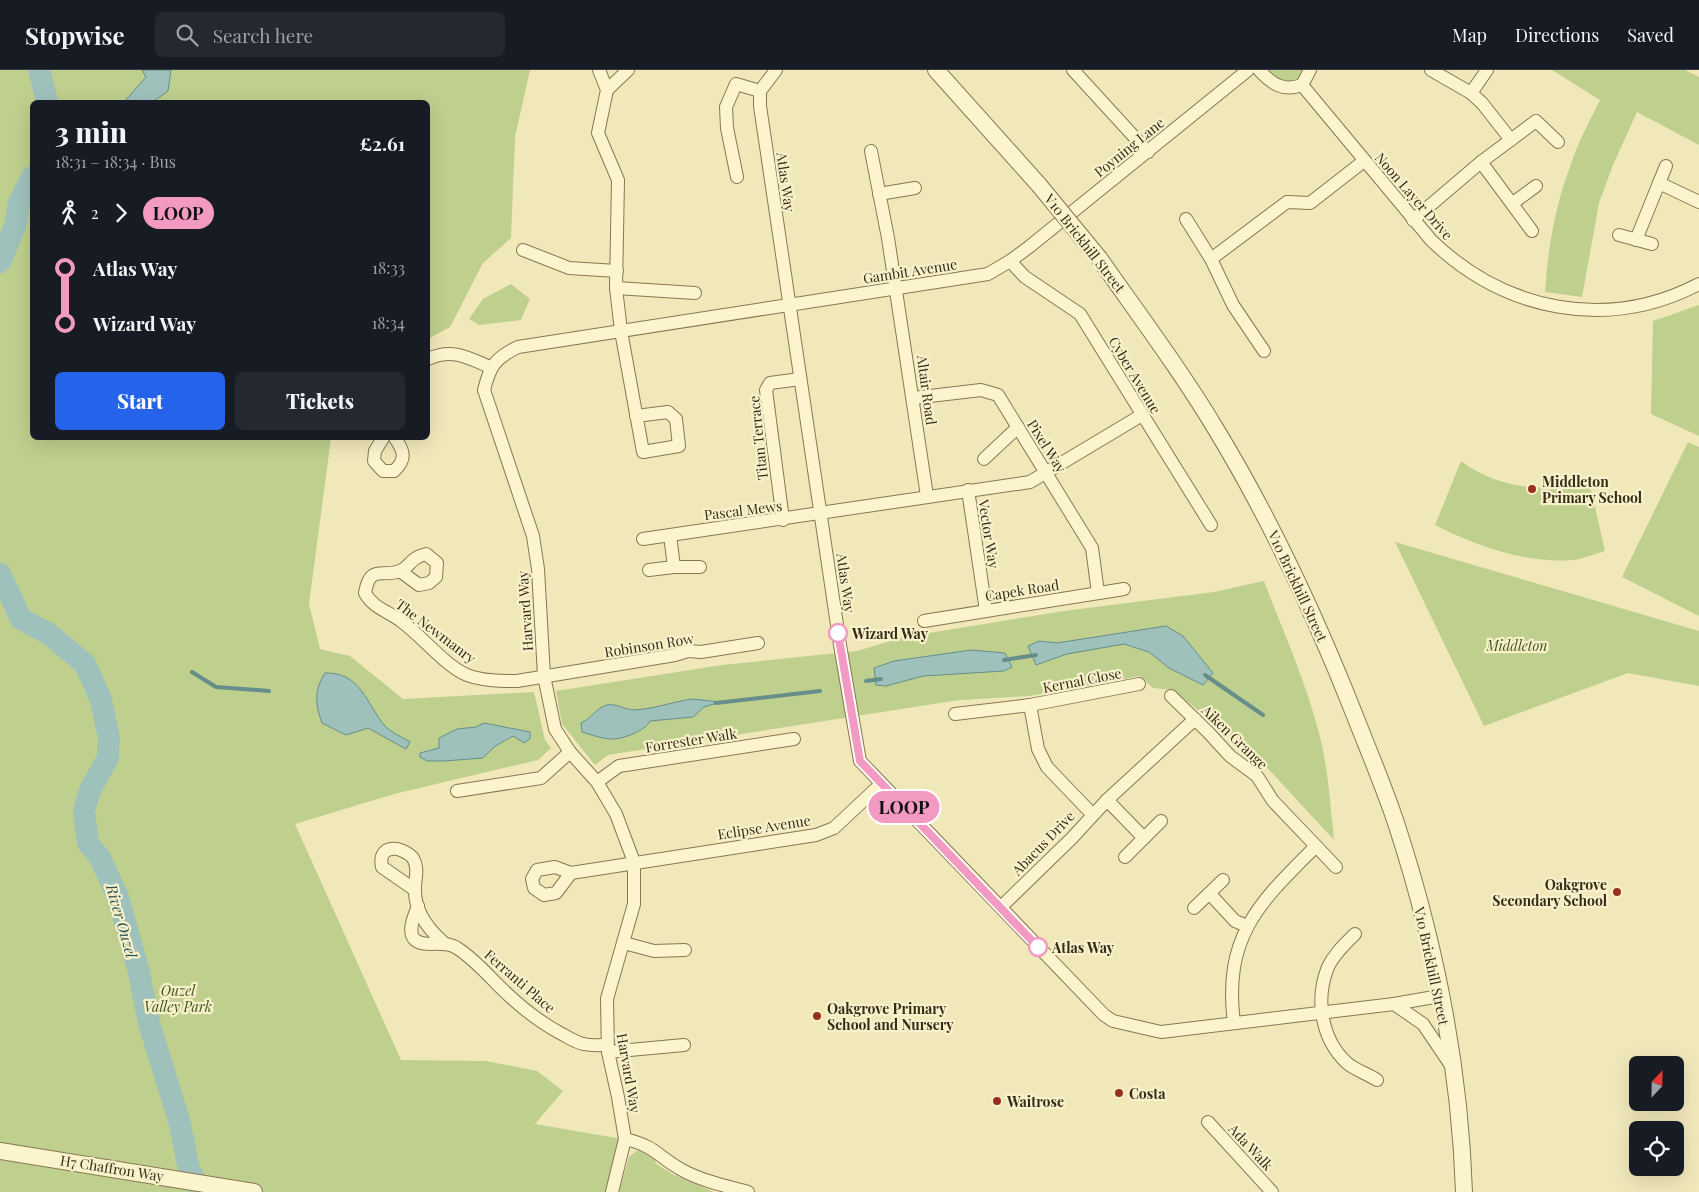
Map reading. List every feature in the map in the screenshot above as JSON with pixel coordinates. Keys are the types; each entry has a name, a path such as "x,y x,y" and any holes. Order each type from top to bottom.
{"street":[{"path":"599,70 607,90 598,133 618,180 616,288 621,331 636,416"},
{"path":"607,90 626,74 628,70"},
{"path":"737,176 727,128 726,107 736,84 760,91 776,70"},
{"name":"V10 Brickhill Street","path":"936,70 1039,185 1099,258 1186,382 1248,484 1304,592 1348,696 1397,825 1425,927 1440,996 1453,1071 1464,1192"},
{"path":"1073,70 1148,152"},
{"name":"Poyning Lane","path":"1029,247 1248,70"},
{"path":"1259,70 1273,84 1288,88 1302,85 1310,70"},
{"path":"1431,70 1471,93 1482,103 1511,140"},
{"path":"1471,93 1487,70"},
{"name":"Noon Layer Drive","path":"1302,85 1413,220 1449,258 1475,277 1501,290 1543,304 1560,308 1614,310 1660,301 1699,284"},
{"name":"Atlas Way","path":"760,91 762,122 788,304 840,645 860,761 1104,1015 1113,1021 1161,1032 1394,1004 1440,996"},
{"path":"1413,220 1481,162 1536,121 1558,142"},
{"name":"Altair Road","path":"870,152 896,288 927,496"},
{"path":"1211,258 1286,202 1310,203 1364,161"},
{"path":"1481,162 1532,230"},
{"path":"1636,240 1666,166"},
{"path":"1659,183 1699,202"},
{"path":"1512,204 1536,186"},
{"path":"879,194 914,188"},
{"path":"1186,219 1211,258 1233,305 1264,350"},
{"path":"1619,235 1652,244"},
{"name":"Gambit Avenue","path":"788,304 988,274 1029,247"},
{"path":"523,250 569,268 617,271"},
{"name":"Cyber Avenue","path":"1010,261 1025,277 1080,314 1211,525"},
{"path":"616,288 695,293"},
{"path":"430,358 442,352 464,356 490,367 506,353 518,347 788,304"},
{"name":"Harvard Way","path":"490,367 484,390 533,536 538,570 544,676 555,729 570,752 597,782 616,814 634,862 634,904 607,999 608,1049 625,1140"},
{"name":"Titan Terrace","path":"783,520 766,390 770,383 800,379"},
{"name":"Pixel Way","path":"913,398 981,390 998,395 1092,548 1098,593"},
{"path":"821,514 927,496 1030,482 1047,474 1142,415"},
{"path":"984,459 1018,427"},
{"path":"382,440 375,451 374,461 383,470 394,471 402,463 404,456 403,449 396,440"},
{"name":"Vector Way","path":"968,490 986,611"},
{"name":"Pascal Mews","path":"643,538 821,514"},
{"path":"670,535 674,566"},
{"path":"649,570 674,566 700,567"},
{"name":"The Newmanry","path":"400,571 376,573 367,581 365,593 370,602 402,621 433,650 466,675 494,681 517,681 544,676"},
{"name":"Capek Road","path":"924,621 1124,589"},
{"name":"Robinson Row","path":"544,676 675,656 688,651 701,652 758,643"},
{"name":"Kernal Close","path":"955,714 1030,705 1140,684"},
{"name":"Aiken Grange","path":"1171,696 1230,756 1257,776 1273,800 1336,866"},
{"name":"Kernal Close","path":"1030,705 1038,749 1048,767 1092,814"},
{"name":"Abacus Drive","path":"1001,907 1072,838 1092,814 1195,719"},
{"name":"Forrester Walk","path":"597,782 619,766 794,740"},
{"path":"457,791 541,778 570,752"},
{"name":"Eclipse Avenue","path":"570,873 816,835 834,828 881,784"},
{"path":"1107,800 1144,838"},
{"path":"1126,857 1161,821"},
{"path":"1234,1023 1231,994 1232,971 1237,949 1247,926 1269,893 1316,846"},
{"path":"1194,908 1222,880"},
{"name":"Ferranti Place","path":"415,890 422,920 443,942 456,947 477,963 500,986 547,1026 583,1044 608,1049 684,1045"},
{"path":"1210,894 1235,921 1247,926"},
{"name":"Ferranti Place","path":"418,906 412,925 414,939 420,943 428,944 443,942"},
{"path":"1355,934 1329,966 1322,988 1322,1012 1325,1031 1335,1050 1349,1064 1377,1080"},
{"path":"624,943 654,951 685,950"},
{"path":"1394,1004 1423,1024 1443,1051 1453,1071"},
{"name":"Ada Walk","path":"1208,1122 1272,1192"},
{"path":"612,1192 625,1140 652,1148 681,1170 716,1184 748,1192"},
{"name":"H7 Chaffron Way","path":"0,1151 254,1192"}],"green space":[{"name":"Ouzel Valley Park","path":"0,70 530,70 515,137 511,238 483,263 450,327 430,338 430,100 30,100 30,440 331,440 309,604 320,649 350,656 403,699 534,692 545,740 551,748 538,760 394,794 295,824 401,1060 486,1061 537,1071 563,1091 535,1124 622,1139 612,1192 0,1192"},
{"path":"1269,70 1304,70 1299,78 1286,82 1276,78"},
{"path":"1552,70 1685,70 1699,77 1699,145 1637,112 1613,165 1599,203 1582,297 1545,292 1546,276 1553,227 1565,180 1584,132 1600,100"},
{"path":"511,284 530,299 521,320 479,325 469,319 483,299"},
{"path":"1699,305 1699,436 1651,414 1653,321"},
{"path":"1688,442 1699,447 1699,616 1622,577"},
{"path":"1461,461 1490,478 1523,486 1556,487 1589,481 1605,551 1572,560 1537,559 1501,552 1483,546 1435,525"},
{"name":"Middleton","path":"1395,542 1699,631 1699,686 1628,673 1484,726"},
{"path":"1264,581 1299,671 1321,740 1330,797 1334,840 1260,760 1173,690 1153,688 1140,676 1029,696 959,700 608,755 595,765 562,724 556,691 722,665 857,651 904,637 1064,611 1214,592"},
{"path":"639,1149 657,1157 655,1163 674,1175 714,1192 619,1192 629,1157"}],"water":[{"path":"142,70 171,70 168,91 156,100 126,100 146,77"},
{"path":"1166,626 1183,636 1213,673 1203,685 1169,668 1149,652 1124,644 1067,654 1036,665 1028,646 1039,641 1057,643"},
{"path":"971,650 1005,653 1012,667 1004,671 923,676 886,686 876,685 874,668 894,661"},
{"path":"325,673 337,674 355,684 362,691 386,727 410,742 406,749 368,728 346,735 322,723 318,710 317,691"},
{"path":"692,699 720,702 704,707 693,717 650,721 635,733 620,738 608,739 582,732 581,723 607,705 634,710"},
{"path":"484,723 530,732 530,739 524,743 513,736 494,747 483,758 427,761 420,757 420,753 439,748 439,738 457,729 476,727"}],"waterway":[{"name":"River Ouzel","path":"39,70 46,100"},
{"name":"River Ouzel","path":"0,262 15,226 19,203 30,181"},
{"name":"River Ouzel","path":"0,574 21,619 49,634 85,664 101,700 109,738 108,758 90,790 84,811 88,843 100,858 118,897 138,968 149,1023 180,1124 189,1170 203,1192"},
{"path":"1004,660 1036,655"},
{"path":"192,672 216,687 269,691"},
{"path":"1205,675 1263,715"},
{"path":"866,681 881,679"},
{"path":"716,703 820,691"}],"bus line":[{"name":"LOOP","path":"838,633 860,761 1038,947"}],"place":[{"name":"Middleton Primary School","path":"1532,489"},
{"name":"Wizard Way","path":"838,633"},
{"name":"Oakgrove Secondary School","path":"1617,892"},
{"name":"Atlas Way","path":"1038,947"},
{"name":"Oakgrove Primary School and Nursery","path":"817,1016"},
{"name":"Costa","path":"1119,1093"},
{"name":"Waitrose","path":"997,1101"}]}
